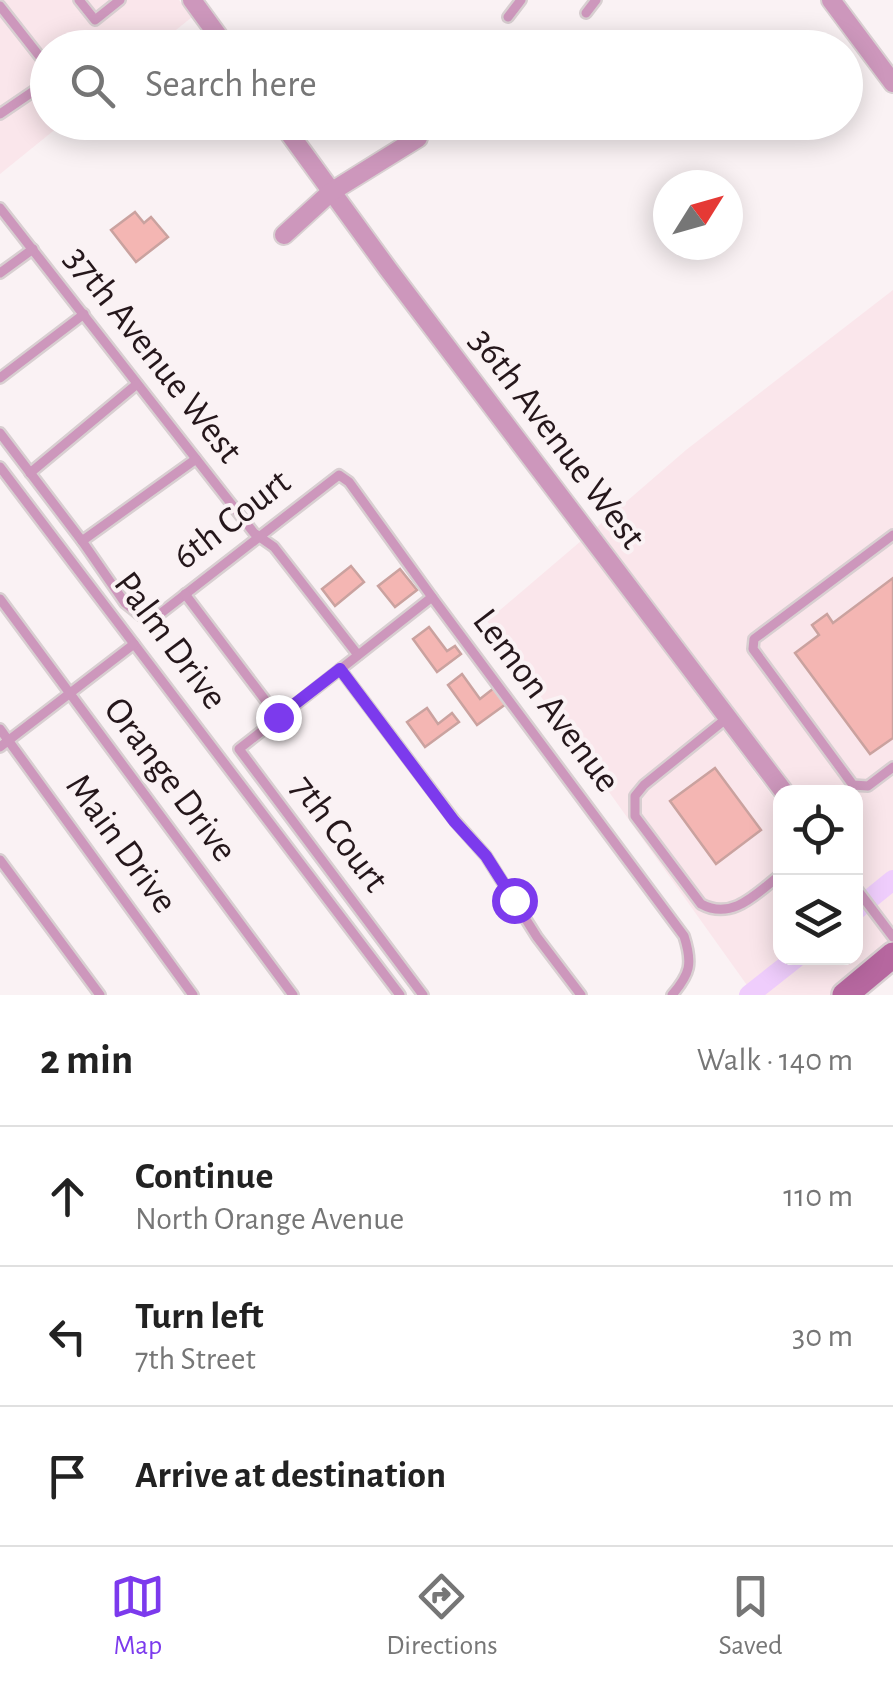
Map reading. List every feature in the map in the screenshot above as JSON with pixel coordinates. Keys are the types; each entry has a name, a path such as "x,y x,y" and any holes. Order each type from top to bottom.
{"main road":[{"path":"845,995 893,955"}],"street":[{"path":"192,0 213,30"},
{"path":"831,0 853,30"},
{"path":"863,43 893,83"},
{"name":"36th Avenue West","path":"294,140 779,785"},
{"path":"284,235 331,192 415,140"}],"lane":[{"path":"79,0 95,20 120,0"},
{"path":"508,17 521,0"},
{"path":"586,13 596,0"},
{"path":"0,6 30,44"},
{"path":"0,114 30,94"},
{"name":"37th Avenue West","path":"0,208 254,533 274,547 358,655"},
{"path":"0,273 32,249"},
{"path":"0,378 84,314"},
{"path":"30,473 137,384"},
{"path":"0,433 82,541 196,459"},
{"name":"Palm Drive","path":"0,467 400,995"},
{"name":"6th Court","path":"82,541 125,603 144,618 156,617 340,476"},
{"name":"Lemon Avenue","path":"340,476 349,482 684,936 689,969 672,995"},
{"path":"893,536 754,639 753,650 853,785 868,786 893,767"},
{"path":"186,594 278,717 432,597"},
{"name":"Orange Drive","path":"0,600 292,995"},
{"path":"4,744 134,644"},
{"path":"340,669 454,821 486,856 538,937 582,995"},
{"name":"7th Court","path":"278,717 238,749 423,995"},
{"path":"727,718 644,785 635,796 635,816 701,904 713,910 725,911 736,906 773,880"},
{"name":"Main Drive","path":"0,728 4,744 193,995"},
{"path":"0,860 100,995"},
{"path":"863,898 893,937"}],"shaded area":[{"path":"0,0 179,0 192,17 176,30 30,30 30,140 42,140 0,174"},
{"path":"893,290 893,943 830,995 754,995 487,621 581,541 773,797 773,965 863,965 863,785 792,785 597,527 686,450"}],"building":[{"path":"135,212 144,223 151,217 168,237 136,262 111,230"},
{"path":"351,566 364,582 335,606 322,589"},
{"path":"400,569 417,590 395,607 378,586"},
{"path":"893,578 893,738 870,754 795,653 819,635 812,625 827,614 833,623"},
{"path":"429,627 447,651 455,646 461,654 437,672 413,639"},
{"path":"462,674 480,699 494,688 506,704 477,725 448,685"},
{"path":"427,708 438,724 452,713 459,722 425,747 407,722"},
{"path":"715,768 761,830 716,864 670,801"}],"waterway":[{"path":"863,904 893,880"},
{"path":"749,995 787,965"}],"route":[{"path":"278,717 340,669 454,821 486,856 514,900"}]}
